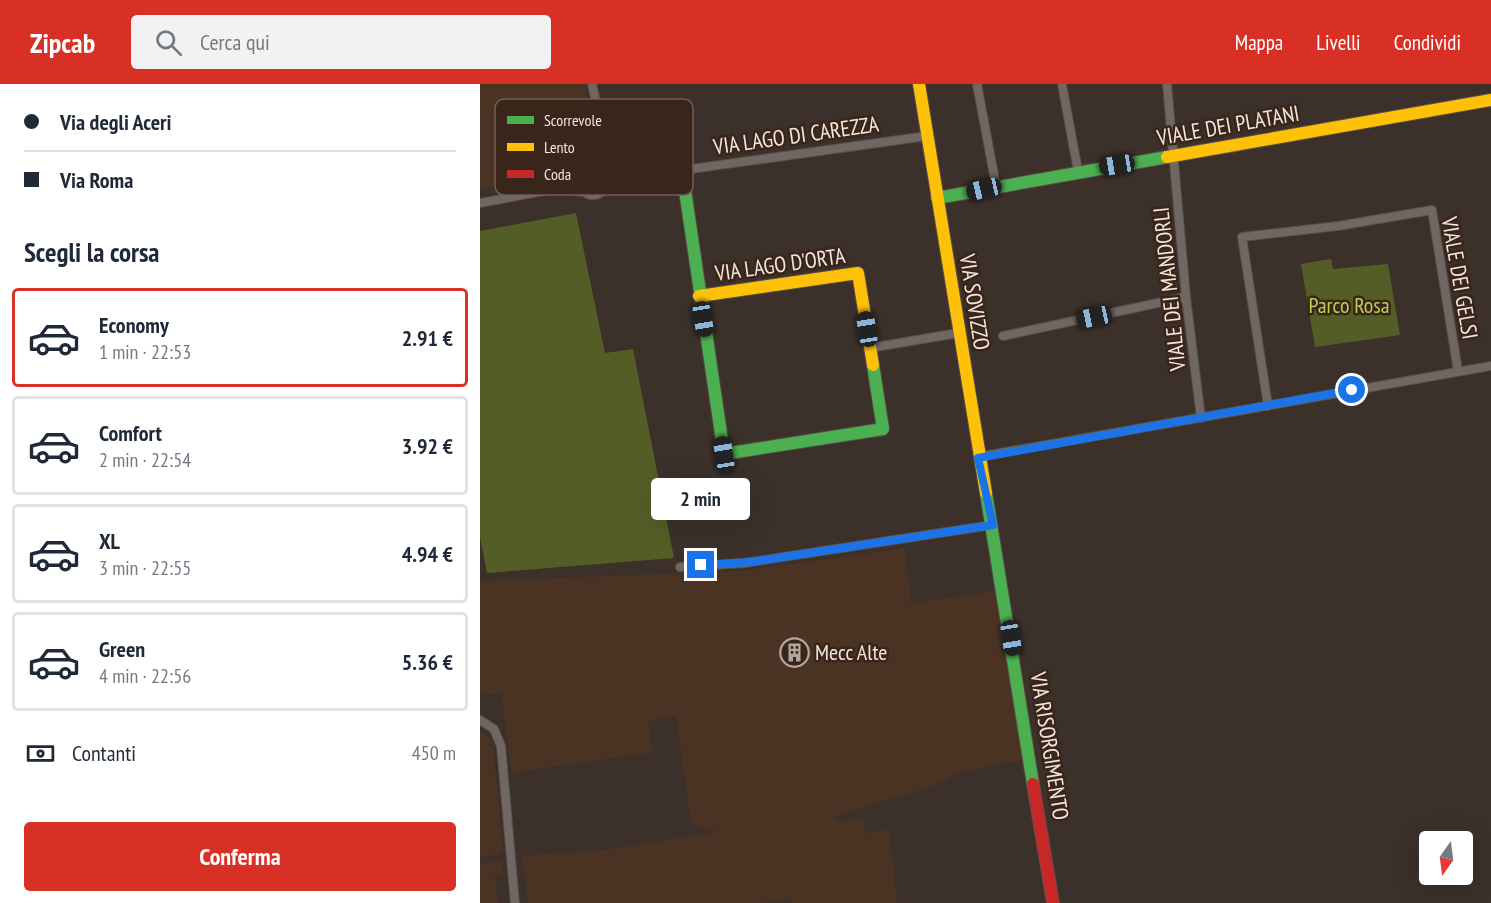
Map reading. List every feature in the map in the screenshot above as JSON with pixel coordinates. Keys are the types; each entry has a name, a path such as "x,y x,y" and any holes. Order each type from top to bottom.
{"street":[{"path":"592,84 596,99"},
{"name":"VIA SOVIZZO","path":"919,84 978,458 993,525"},
{"path":"977,84 996,186"},
{"path":"1062,84 1078,171"},
{"name":"VIALE DEI MANDORLI","path":"1167,84 1186,297 1202,418"},
{"name":"VIALE DEI PLATANI","path":"937,198 1078,171 1174,157 1491,100"},
{"name":"VIA LAGO DI CAREZZA","path":"693,168 927,136"},
{"path":"480,203 522,195"},
{"name":"VIA LAGO D'ORTA","path":"685,195 699,296 724,454 883,429 858,273 699,296"},
{"name":"VIALE DEI GELSI","path":"1268,406 1242,237 1338,226 1432,210 1458,371"},
{"path":"1003,336 1186,297"},
{"path":"870,348 958,333"},
{"path":"978,458 1491,366"},
{"path":"680,567 744,562 993,525"},
{"name":"VIA RISORGIMENTO","path":"993,525 1053,903"},
{"path":"480,720 494,729 501,746 515,903"}],"shaded area":[{"path":"480,84 586,84 586,99 495,99 495,186 480,189"},
{"path":"905,548 911,603 996,591 1025,760 960,772 938,784 835,817 836,822 864,818 865,833 889,830 897,903 792,903 791,899 764,903 528,903 522,856 604,850 717,832 691,823 676,716 648,721 653,752 512,773 501,693 480,695 480,581 740,571"},
{"path":"480,729 493,743 503,854 480,857"},
{"path":"501,861 503,875 495,876 498,903 480,903 480,865"}],"green space":[{"path":"576,213 605,353 633,349 674,558 487,573 480,537 480,231"},
{"name":"Parco Rosa","path":"1331,259 1333,269 1388,264 1400,335 1315,347 1301,264"}],"traffic: fast":[{"path":"937,198 1167,157"},
{"path":"686,195 724,454 883,429 873,365"},
{"path":"986,493 1033,784"}],"traffic: slow":[{"path":"919,84 986,493"},
{"path":"1167,157 1491,100"},
{"path":"699,296 858,273 873,365"}],"traffic: jam":[{"path":"1033,784 1053,903"}],"place":[{"name":"Mecc Alte","path":"794,652"}],"route":[{"path":"701,565 750,562 993,525 978,458 1352,390"}]}
